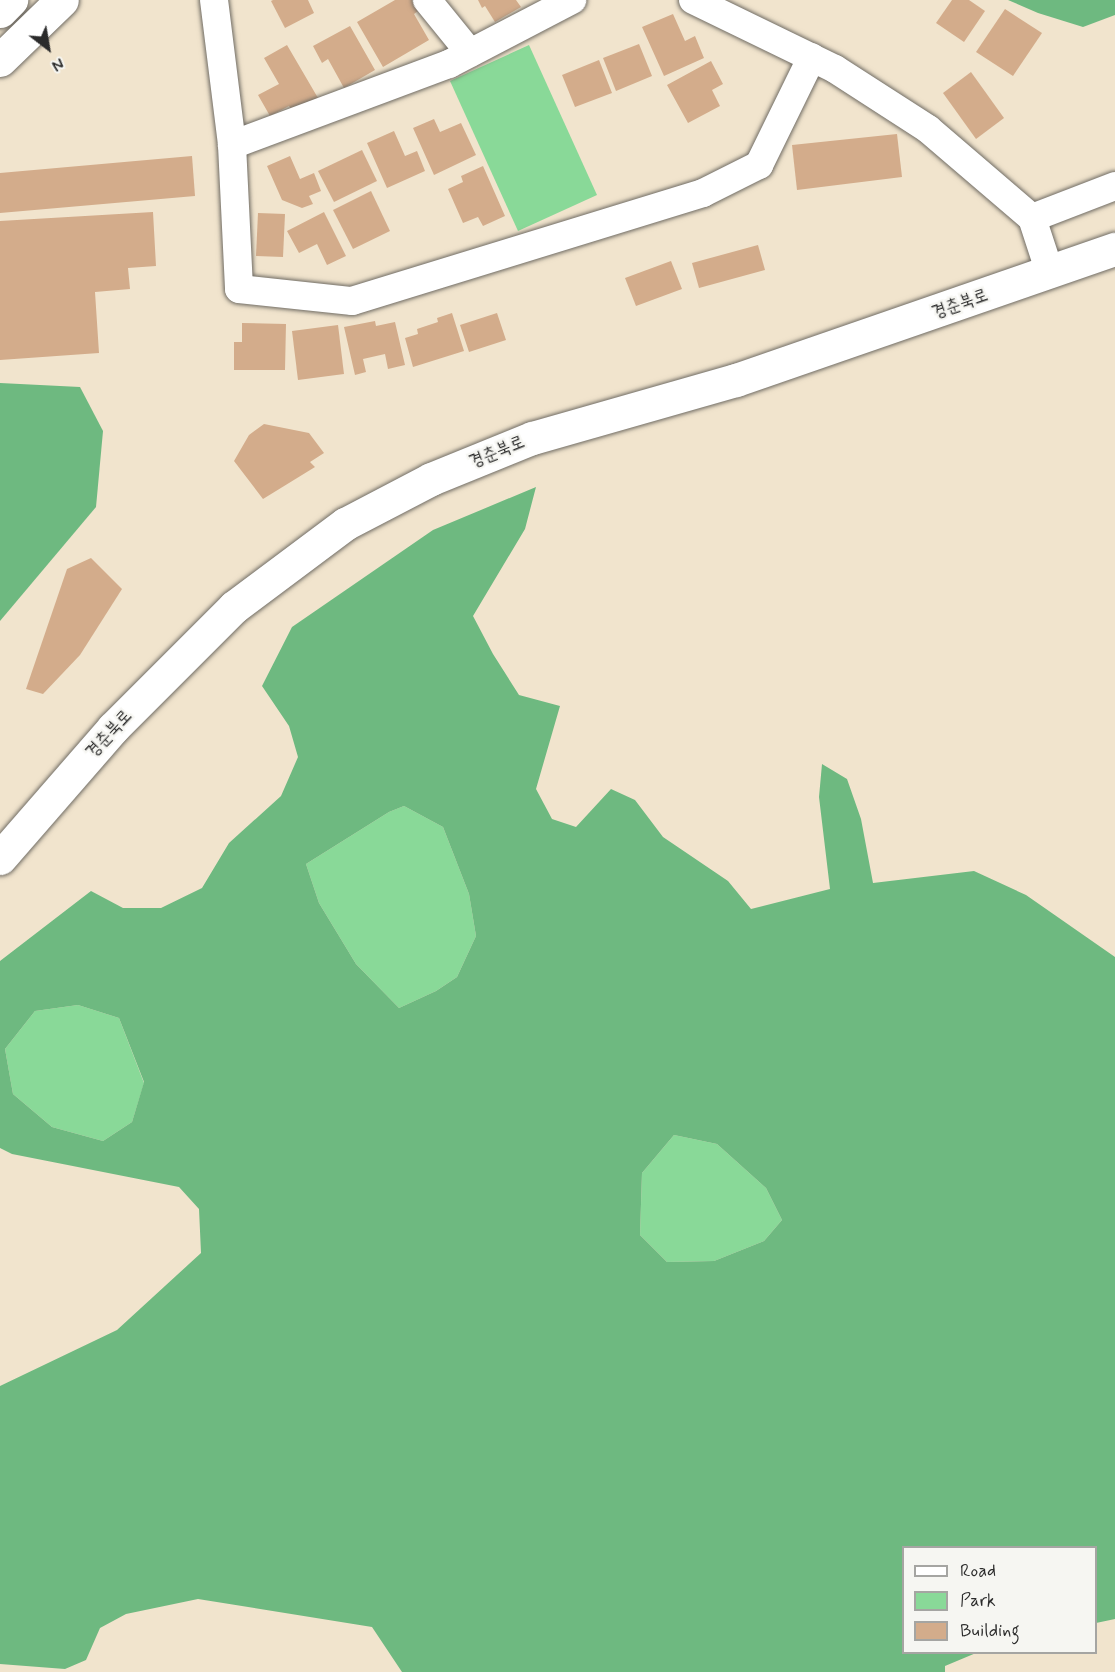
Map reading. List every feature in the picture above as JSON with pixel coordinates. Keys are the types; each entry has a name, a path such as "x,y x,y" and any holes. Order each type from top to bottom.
{"main road":[{"path":"0,11 11,0"},
{"path":"0,60 62,0"},
{"name":"경춘북로","path":"0,858 113,728 234,607 345,524 431,479 532,438 736,380 1115,249"}],"street":[{"path":"214,0 232,145 239,289 352,301 702,193 759,165 812,57"},
{"path":"427,0 470,53"},
{"path":"232,145 449,64 572,0"},
{"path":"693,0 835,69 928,129 1032,218 1050,273"},
{"path":"1032,218 1115,186"}],"green space":[{"path":"1008,0 1115,0 1115,15 1083,27 1038,13"},
{"path":"529,45 597,195 518,231 450,81"},
{"path":"0,383 80,387 103,431 96,507 0,621"},
{"path":"536,487 525,529 473,616 493,654 519,695 560,706 536,789 552,819 576,827 611,789 635,800 663,837 728,881 751,909 830,889 819,797 822,764 847,779 861,819 873,883 974,871 1026,895 1115,957 1115,1619 1097,1623 1097,1546 902,1546 902,1654 974,1654 945,1666 945,1672 402,1672 372,1627 198,1599 126,1614 100,1628 86,1660 65,1669 0,1664 0,1386 117,1330 201,1253 199,1209 179,1187 12,1154 0,1148 0,961 91,891 123,908 161,908 202,888 229,843 281,796 298,757 289,726 262,686 292,627 433,530","holes":["404,806 443,827 469,894 476,936 457,977 436,991 399,1008 356,964 319,903 306,864 389,812","78,1005 119,1018 144,1082 132,1122 103,1141 52,1127 13,1094 5,1049 35,1011","674,1135 717,1144 766,1188 782,1220 764,1241 714,1261 667,1262 640,1235 642,1173"]},
{"path":"404,806 443,827 469,894 476,936 457,977 436,991 399,1008 356,964 319,903 306,864 389,812"},
{"path":"78,1005 119,1018 144,1083 132,1122 103,1141 52,1127 13,1094 5,1049 35,1011"},
{"path":"674,1135 717,1144 766,1188 782,1220 764,1241 714,1261 667,1262 640,1235 642,1173"}],"building":[{"path":"308,0 314,13 285,28 271,1"},
{"path":"395,0 412,0 418,11 414,14 429,40 383,67 357,22"},
{"path":"478,0 516,0 521,7 495,22 485,6 482,8"},
{"path":"952,0 969,0 985,11 964,42 936,23"},
{"path":"1005,9 1042,33 1013,76 976,52"},
{"path":"673,14 685,41 695,36 704,58 664,76 642,27"},
{"path":"350,26 375,70 344,88 328,59 322,63 313,46"},
{"path":"639,44 652,76 616,91 603,58"},
{"path":"287,45 318,98 293,112 289,106 270,116 258,95 279,84 264,58"},
{"path":"599,60 612,93 575,107 562,75"},
{"path":"711,61 723,84 712,90 720,106 688,123 667,85"},
{"path":"971,72 1004,118 976,139 943,93"},
{"path":"434,119 440,132 461,123 476,155 434,175 413,128"},
{"path":"394,131 405,156 417,151 425,171 387,188 367,143"},
{"path":"897,134 902,177 797,190 792,145"},
{"path":"362,150 377,181 334,202 318,171"},
{"path":"192,156 195,196 0,213 0,173"},
{"path":"290,156 300,179 314,173 321,191 309,196 313,204 302,208 282,200 267,166"},
{"path":"483,166 505,216 483,226 478,217 463,223 448,189 463,182 461,176"},
{"path":"371,191 390,231 353,249 333,210"},
{"path":"153,212 156,266 128,268 130,289 95,292 99,353 0,360 0,221"},
{"path":"324,212 346,256 327,265 317,244 299,253 287,231"},
{"path":"258,213 285,214 283,257 256,256"},
{"path":"758,245 765,270 699,288 692,263"},
{"path":"671,261 682,289 636,306 625,278"},
{"path":"452,313 464,351 413,367 405,338 418,334 417,329 438,322 437,318"},
{"path":"497,313 506,340 469,352 460,325"},
{"path":"375,321 376,326 395,322 405,365 388,369 385,354 363,359 366,372 355,375 344,327"},
{"path":"242,323 286,324 285,370 234,370 234,342 242,342"},
{"path":"338,325 344,374 298,380 292,331"},
{"path":"264,424 309,433 324,453 310,462 315,467 263,499 234,461 249,435"},
{"path":"91,558 122,589 80,655 43,694 26,689 67,569"}]}
